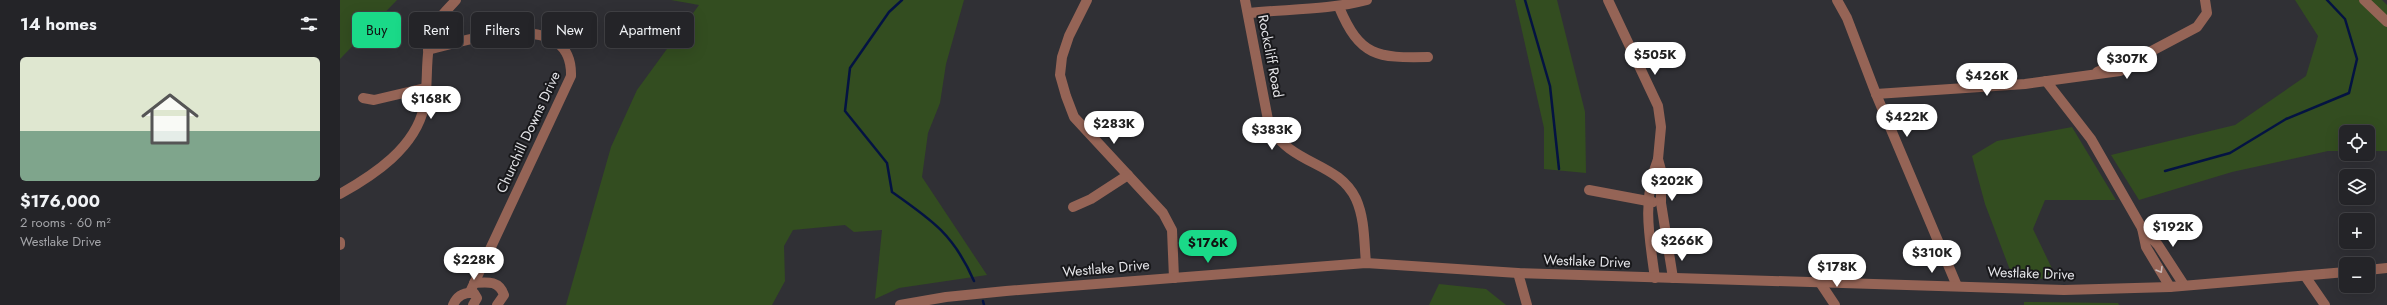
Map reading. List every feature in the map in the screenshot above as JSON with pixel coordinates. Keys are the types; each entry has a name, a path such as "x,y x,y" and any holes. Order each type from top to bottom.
{"street":[{"path":"340,194 371,175 404,144 422,114 428,50 432,32 438,21 456,0"},
{"path":"1087,0 1068,36 1060,74 1065,97 1074,117 1163,213 1172,230 1174,278"},
{"name":"Rockcliff Road","path":"1245,0 1249,13 1269,125 1274,138 1290,152 1326,168 1352,192 1358,205 1364,230 1366,263"},
{"path":"1249,13 1307,7 1339,7 1368,0"},
{"path":"1608,0 1658,106 1661,127 1658,159 1651,174 1646,218 1655,278"},
{"path":"1837,0 1847,18 1876,94 1957,286"},
{"path":"1876,94 2046,81 2120,71 2137,63 2146,54 2202,23 2207,13 2205,0"},
{"path":"2364,0 2387,22"},
{"path":"1339,7 1346,28 1356,42 1371,52 1394,58 1428,57"},
{"name":"Churchill Downs Drive","path":"428,50 500,33 526,34 545,38 565,47 572,63 571,76 472,287 460,295 453,305"},
{"path":"2046,81 2091,139 2142,228 2158,245 2184,285"},
{"path":"363,98 374,100 425,88"},
{"path":"1658,159 1661,170 1661,203 1673,278"},
{"path":"1073,207 1091,199 1128,176"},
{"path":"1589,190 1661,203"},
{"path":"2142,228 2146,247 2170,287"},
{"name":"Westlake Drive","path":"900,305 946,297 1366,263 1518,273 1821,284 1957,286 2064,290 2170,287 2339,273"},
{"path":"2375,269 2387,268"},
{"path":"1518,273 1528,305"},
{"path":"2305,276 2325,305"},
{"path":"473,305 477,298 472,287 495,282 500,285 504,295 497,305"},
{"path":"1821,284 1835,305"}],"green space":[{"path":"340,0 397,0 385,12 352,12 352,47 340,59"},
{"path":"671,0 964,0 946,64 940,103 928,133 922,177 987,275 899,288 875,299 882,230 854,232 845,225 793,230 784,246 785,281 772,305 566,305 611,147 637,90 668,48 694,48 694,12 699,5"},
{"path":"1515,0 1557,0 1585,112 1586,173 1544,169 1544,128"},
{"path":"2295,0 2382,0 2387,5 2387,151 2375,151 2375,125 2339,125 2339,151 2328,151 2232,172 2139,200 2111,155 2235,125 2306,76 2318,36"},
{"path":"2072,127 2116,200 2045,200 2033,229 2057,279 2013,278 1985,204 1972,156 1997,141"},
{"path":"1439,284 1486,289 1506,305 1429,305"},
{"path":"2024,302 2118,303 2119,305 2024,305"}],"waterway":[{"path":"902,0 889,12 850,68 845,111 887,163 892,192 930,220 950,240 974,281"},
{"path":"1525,0 1550,86 1559,169"},
{"path":"2165,171 2230,153 2286,119 2349,93 2357,59 2345,19 2327,0"},
{"path":"983,301 984,305"}]}
